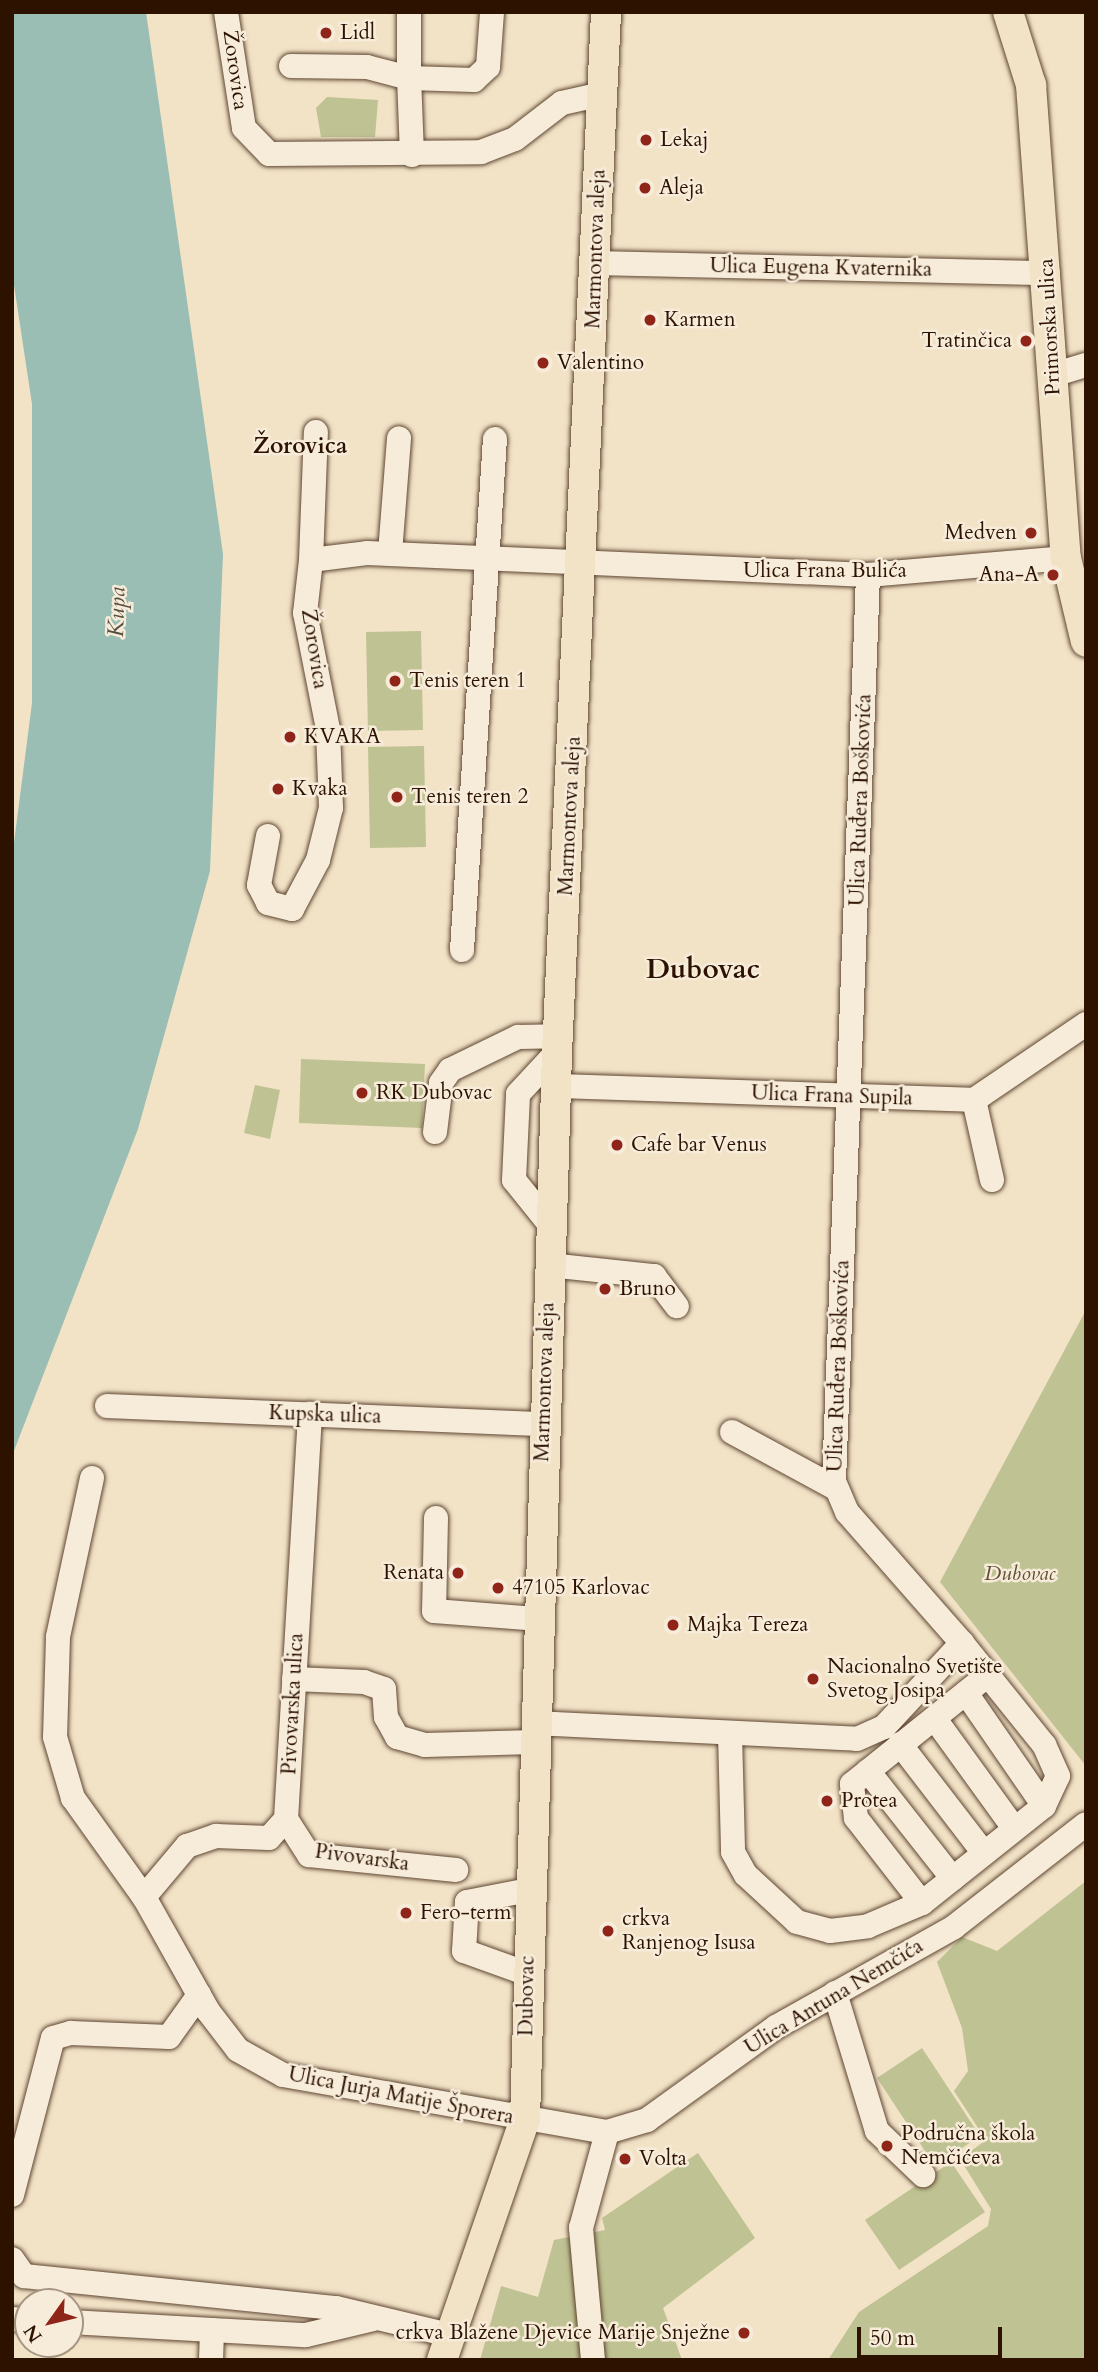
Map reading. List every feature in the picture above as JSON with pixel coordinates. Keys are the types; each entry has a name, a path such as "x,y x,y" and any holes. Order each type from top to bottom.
{"main road":[{"name":"Marmontova aleja","path":"537,1619 557,1044 584,564 606,12"},
{"name":"Primorska ulica","path":"1008,12 1031,85 1048,273 1066,558 1085,638"},
{"name":"Dubovac","path":"446,2347 525,2119 537,1619"}],"street":[{"name":"Žorovica","path":"226,12 243,128 269,154 412,155"},
{"path":"409,12 412,155 495,150 562,103 602,94"},
{"path":"291,66 367,67 410,78 474,80 488,68 492,12"},
{"name":"Ulica Eugena Kvaternika","path":"595,263 1048,273"},
{"path":"1053,375 1086,365"},
{"path":"316,432 311,561 390,553 584,564"},
{"path":"390,553 399,438"},
{"path":"462,950 495,439"},
{"name":"Ulica Frana Bulića","path":"584,564 868,575 1066,558"},
{"name":"Žorovica","path":"268,836 259,885 268,903 292,909 318,860 331,808 328,729 305,613 311,561"},
{"name":"Ulica Ruđera Boškovića","path":"868,575 835,1488 847,1512 962,1643 1044,1745 1058,1776 1044,1806"},
{"path":"992,1180 974,1100 1086,1024"},
{"path":"435,1132 441,1083 450,1070 518,1037 557,1044 518,1094 514,1180 551,1226"},
{"name":"Ulica Frana Supila","path":"556,1086 974,1100"},
{"path":"549,1265 654,1276 677,1306"},
{"name":"Kupska ulica","path":"107,1406 544,1424"},
{"name":"Pivovarska ulica","path":"286,1819 310,1414"},
{"path":"732,1433 835,1488"},
{"name":"Ulica Jurja Matije Šporera","path":"92,1478 58,1637 55,1737 73,1797 144,1897 199,1995 238,2050 283,2075 525,2119"},
{"path":"436,1518 434,1611 537,1619"},
{"path":"294,1679 364,1682 384,1689 386,1717 397,1737 425,1745 534,1733 730,1734 845,1741 873,1734 962,1643"},
{"path":"922,1903 856,1818 852,1784 988,1675"},
{"path":"730,1734 733,1852 761,1895 797,1922 830,1931 867,1926 922,1903 1044,1806 966,1693"},
{"path":"935,1719 1014,1828"},
{"path":"900,1744 984,1853"},
{"path":"868,1771 953,1879"},
{"path":"144,1897 187,1846 216,1836 270,1838 286,1819"},
{"name":"Pivovarska","path":"286,1819 309,1855 456,1870"},
{"name":"Ulica Antuna Nemčića","path":"525,2119 607,2132 648,2120 835,1993 954,1927 1086,1824"},
{"path":"528,1974 464,1951 467,1902 529,1890"},
{"path":"835,1993 877,2131 923,2175"},
{"path":"12,2194 53,2038 71,2033 169,2037 199,1995"},
{"path":"593,2360 581,2228 607,2132"},
{"path":"12,2259 24,2276 336,2308 377,2318 446,2347"},
{"path":"84,2323 306,2335 377,2318"},
{"path":"211,2360 212,2330"}],"green space":[{"path":"327,97 378,100 375,137 321,137 316,108"},
{"name":"Tenis teren 1","path":"421,631 423,730 368,731 366,632"},
{"name":"Tenis teren 2","path":"424,746 426,847 370,848 368,747"},
{"name":"RK Dubovac","path":"301,1059 425,1064 422,1128 299,1123"},
{"path":"255,1085 280,1090 270,1139 244,1133"},
{"name":"Dubovac","path":"1086,1310 1086,1766 940,1582"},
{"path":"1086,1881 1086,2360 828,2360 859,2312 988,2226 991,2209 960,2159 986,2140 954,2091 968,2071 962,2028 937,1962 962,1937 997,1951"},
{"path":"922,2048 980,2136 935,2166 877,2078"},
{"path":"698,2153 755,2238 663,2308 682,2360 480,2360 501,2286 538,2297 554,2240 605,2230 602,2218"},
{"path":"951,2162 985,2212 899,2270 865,2220"}],"water":[{"name":"Kupa","path":"12,12 146,12 223,554 210,871 138,1129 12,1456 12,858 32,703 32,404 12,272"}],"place":[{"name":"Lidl","path":"326,33"},
{"name":"Lekaj","path":"646,140"},
{"name":"Aleja","path":"645,188"},
{"name":"Karmen","path":"650,320"},
{"name":"Tratinčica","path":"1026,341"},
{"name":"Valentino","path":"543,363"},
{"name":"Medven","path":"1031,533"},
{"name":"Ana-A","path":"1053,575"},
{"name":"Tenis teren 1","path":"395,681"},
{"name":"KVAKA","path":"290,737"},
{"name":"Kvaka","path":"278,789"},
{"name":"Tenis teren 2","path":"397,797"},
{"name":"RK Dubovac","path":"362,1093"},
{"name":"Cafe bar Venus","path":"617,1145"},
{"name":"Bruno","path":"605,1289"},
{"name":"Renata","path":"458,1573"},
{"name":"47105 Karlovac","path":"498,1588"},
{"name":"Majka Tereza","path":"673,1625"},
{"name":"Nacionalno Svetište Svetog Josipa","path":"813,1679"},
{"name":"Protea","path":"827,1801"},
{"name":"Fero-term","path":"406,1913"},
{"name":"crkva Ranjenog Isusa","path":"608,1931"},
{"name":"Područna škola Nemčićeva","path":"887,2146"},
{"name":"Volta","path":"625,2159"},
{"name":"crkva Blažene Djevice Marije Snježne","path":"744,2333"}],"district":[{"name":"Žorovica","path":"300,446"},
{"name":"Dubovac","path":"703,969"}]}
